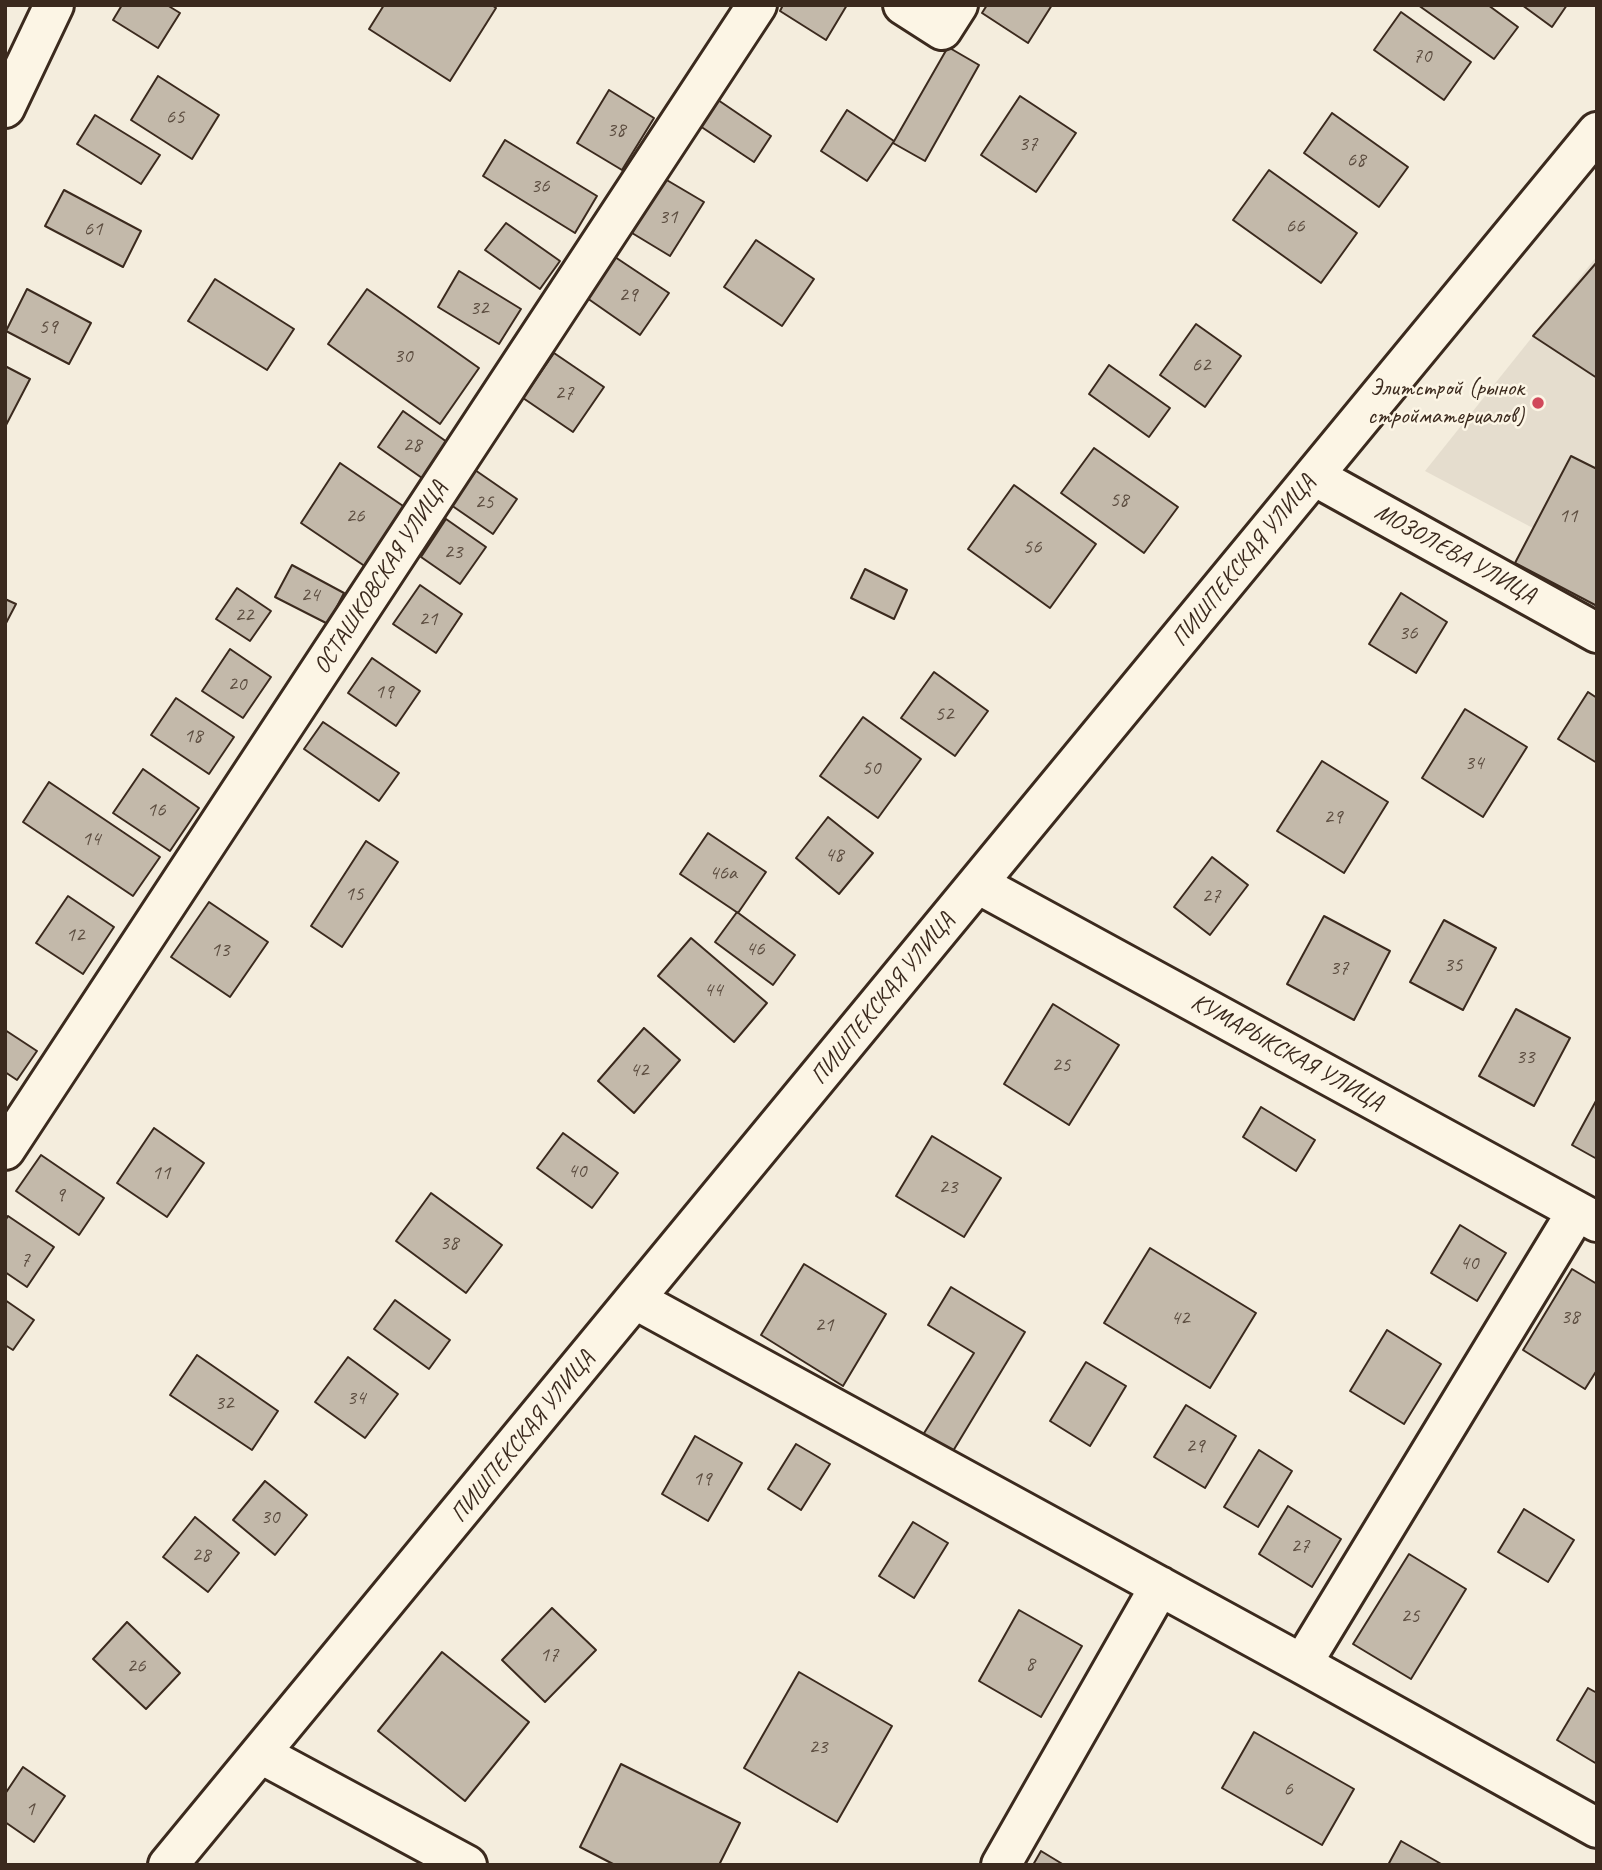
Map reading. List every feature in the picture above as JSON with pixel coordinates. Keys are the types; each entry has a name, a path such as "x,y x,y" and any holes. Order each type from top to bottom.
{"street":[{"path":"5,108 54,5"},
{"name":"ОСТАШКОВСКАЯ УЛИЦА","path":"5,1150 757,5"},
{"path":"903,5 942,30 958,5"},
{"name":"ПИШПЕКСКАЯ УЛИЦА","path":"168,1865 1597,132"},
{"name":"МОЗОЛЕВА УЛИЦА","path":"1314,476 1597,633"},
{"name":"КУМАРЫКСКАЯ УЛИЦА","path":"978,884 1587,1217"},
{"path":"1303,1664 1587,1217"},
{"path":"636,1300 1303,1664 1597,1828"},
{"path":"1001,1865 1160,1586"},
{"path":"261,1754 467,1865"}],"shaded area":[{"name":"Элитстрой (рынок стройматериалов)","path":"1597,256 1597,562 1425,471"}],"building":[{"path":"122,5 167,5 180,13 158,48 113,20"},
{"path":"384,5 492,5 496,8 450,81 369,29"},
{"path":"783,5 847,5 826,40 780,11"},
{"path":"987,5 1052,5 1028,43 982,13"},
{"path":"1418,5 1488,5 1518,27 1494,59"},
{"path":"1522,5 1567,5 1552,27"},
{"path":"1401,12 1471,62 1444,100 1374,50"},
{"path":"948,47 979,65 925,161 893,143"},
{"path":"158,76 219,115 192,159 131,120"},
{"path":"609,90 654,118 622,170 577,143"},
{"path":"1020,96 1076,133 1036,192 981,155"},
{"path":"718,100 771,136 754,162 700,126"},
{"path":"847,110 894,141 867,181 821,151"},
{"path":"1332,113 1408,167 1379,207 1304,153"},
{"path":"95,115 160,155 141,184 77,144"},
{"path":"505,140 597,196 575,233 483,176"},
{"path":"1269,170 1357,233 1321,283 1233,220"},
{"path":"665,179 704,202 670,256 632,233"},
{"path":"64,190 141,231 123,267 45,226"},
{"path":"506,223 560,261 540,289 485,250"},
{"path":"756,240 814,279 782,326 724,287"},
{"path":"615,257 669,293 640,335 587,298"},
{"path":"1597,262 1597,378 1533,336"},
{"path":"459,271 521,309 499,344 438,307"},
{"path":"215,279 294,329 267,370 188,321"},
{"path":"27,289 91,323 69,364 6,331"},
{"path":"367,289 479,368 440,424 328,344"},
{"path":"1196,324 1241,356 1205,407 1160,375"},
{"path":"554,353 604,387 573,432 523,398"},
{"path":"1109,365 1170,408 1149,437 1089,394"},
{"path":"5,366 30,379 5,427"},
{"path":"403,411 447,442 422,478 378,447"},
{"path":"1094,448 1178,507 1144,553 1061,493"},
{"path":"1571,456 1597,469 1597,606 1515,563"},
{"path":"340,463 409,510 369,569 301,523"},
{"path":"475,470 517,499 493,534 451,505"},
{"path":"1014,485 1096,544 1050,608 968,549"},
{"path":"446,519 486,547 460,584 421,557"},
{"path":"292,565 344,593 328,624 275,597"},
{"path":"865,569 907,590 894,619 851,598"},
{"path":"420,585 462,614 436,653 393,624"},
{"path":"237,588 271,611 250,641 216,619"},
{"path":"1401,593 1447,622 1416,673 1369,644"},
{"path":"5,599 16,604 5,625"},
{"path":"230,649 271,677 243,718 202,691"},
{"path":"372,658 420,691 396,726 348,693"},
{"path":"934,672 988,711 955,756 901,718"},
{"path":"1588,692 1597,698 1597,763 1558,739"},
{"path":"176,698 234,737 209,774 151,735"},
{"path":"1465,709 1527,747 1483,817 1422,778"},
{"path":"863,717 921,759 878,818 820,776"},
{"path":"323,722 399,773 379,801 304,749"},
{"path":"1322,761 1388,802 1344,873 1277,831"},
{"path":"143,769 199,808 170,851 113,813"},
{"path":"49,782 160,857 133,896 23,822"},
{"path":"828,817 873,853 839,894 796,858"},
{"path":"708,833 766,872 738,913 680,874"},
{"path":"366,841 398,862 342,947 311,926"},
{"path":"1212,857 1248,885 1210,935 1174,907"},
{"path":"68,896 114,927 83,974 36,943"},
{"path":"209,902 268,942 230,997 171,957"},
{"path":"737,912 795,955 773,985 715,942"},
{"path":"1324,916 1390,951 1354,1020 1287,984"},
{"path":"1444,920 1496,948 1463,1010 1410,982"},
{"path":"691,938 767,1003 734,1042 658,976"},
{"path":"1053,1004 1119,1045 1069,1125 1004,1084"},
{"path":"1516,1009 1570,1038 1534,1106 1479,1076"},
{"path":"644,1028 680,1060 634,1113 598,1081"},
{"path":"5,1030 37,1051 17,1080 5,1072"},
{"path":"1597,1099 1597,1159 1572,1145"},
{"path":"1261,1107 1315,1140 1296,1171 1243,1137"},
{"path":"154,1128 204,1163 167,1217 117,1183"},
{"path":"563,1133 618,1173 592,1208 537,1168"},
{"path":"932,1136 1001,1178 964,1237 896,1196"},
{"path":"41,1155 104,1198 79,1235 16,1191"},
{"path":"431,1193 502,1245 466,1293 396,1241"},
{"path":"8,1216 54,1247 27,1287 5,1272 5,1221"},
{"path":"1460,1225 1506,1253 1477,1301 1431,1273"},
{"path":"1150,1248 1256,1313 1210,1388 1104,1323"},
{"path":"804,1264 886,1314 843,1386 761,1335"},
{"path":"1572,1269 1597,1284 1597,1370 1585,1389 1523,1350"},
{"path":"951,1287 1025,1332 950,1456 921,1438 974,1353 928,1325"},
{"path":"5,1300 34,1320 13,1350 5,1345"},
{"path":"395,1300 450,1340 429,1369 374,1329"},
{"path":"1387,1330 1441,1364 1404,1424 1350,1391"},
{"path":"197,1355 278,1411 252,1450 170,1395"},
{"path":"348,1357 398,1394 365,1438 315,1402"},
{"path":"1086,1362 1126,1386 1090,1446 1050,1421"},
{"path":"1186,1405 1236,1436 1205,1488 1154,1457"},
{"path":"695,1436 742,1463 708,1521 662,1494"},
{"path":"796,1444 830,1464 801,1510 768,1489"},
{"path":"1259,1450 1292,1471 1258,1527 1224,1507"},
{"path":"265,1481 307,1515 275,1555 233,1520"},
{"path":"1288,1506 1341,1539 1312,1587 1259,1554"},
{"path":"1524,1509 1574,1540 1548,1582 1498,1552"},
{"path":"195,1517 239,1553 208,1592 163,1557"},
{"path":"913,1522 948,1543 914,1598 879,1576"},
{"path":"1409,1554 1466,1589 1411,1679 1353,1644"},
{"path":"552,1608 596,1650 545,1702 502,1660"},
{"path":"1019,1610 1082,1646 1041,1717 979,1681"},
{"path":"127,1622 180,1673 146,1709 93,1659"},
{"path":"442,1652 529,1722 465,1801 378,1731"},
{"path":"799,1672 892,1726 837,1822 744,1768"},
{"path":"1588,1688 1597,1693 1597,1764 1557,1740"},
{"path":"1254,1732 1354,1789 1322,1845 1222,1788"},
{"path":"621,1764 740,1823 719,1865 615,1865 580,1847"},
{"path":"23,1767 65,1796 34,1842 5,1822 5,1794"},
{"path":"1401,1841 1443,1865 1388,1865"},
{"path":"1041,1851 1064,1865 1033,1865"}],"place":[{"name":"Элитстрой (рынок стройматериалов)","path":"1538,403"}]}
